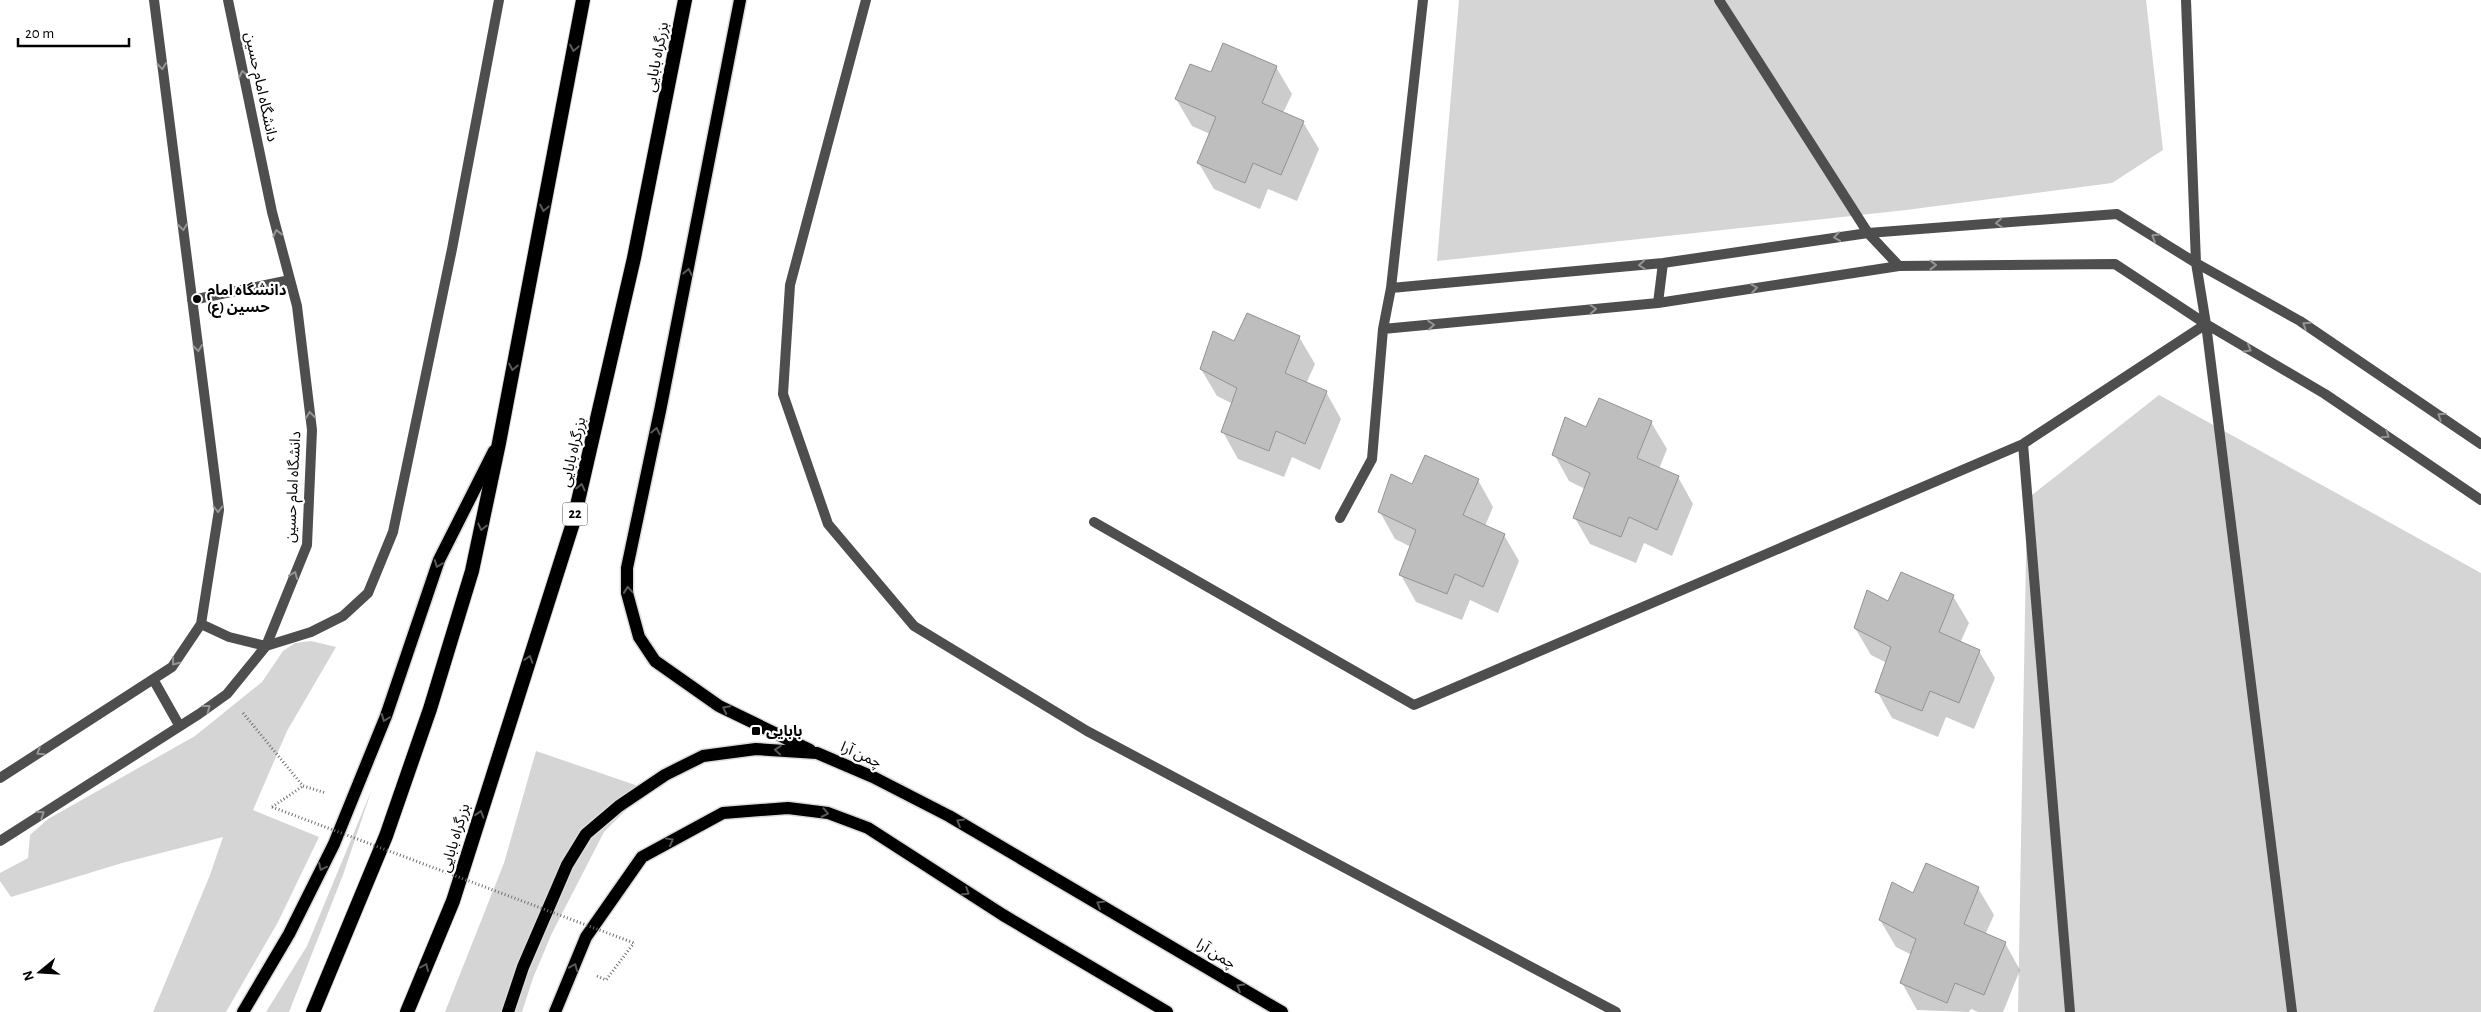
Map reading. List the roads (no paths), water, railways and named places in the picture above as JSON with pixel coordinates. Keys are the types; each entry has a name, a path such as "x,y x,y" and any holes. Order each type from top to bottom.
{"highway":[{"path":"313,1012 386,836 430,710 472,571 499,442 583,0"},
{"name":"بزرگراه بابایی","path":"407,1012 453,901 573,523 634,258 685,0"}],"main road":[{"path":"740,0 662,406 627,568 627,593 639,637 655,662 719,706 817,753"},
{"path":"243,1012 289,934 334,844 386,716 439,560 499,442"},
{"name":"چمن آرا","path":"508,1012 523,967 567,865 586,834 619,806 665,775 704,756 756,749 817,753 873,777 949,816 1282,1012"},
{"path":"555,1012 586,937 642,857 722,813 788,808 828,813 868,828 1003,915 1167,1012"}],"street":[{"path":"0,778 172,667 201,624 219,510 154,0"},
{"name":"دانشگاه امام حسین","path":"0,841 227,694 266,646 307,545 312,430 297,306 272,212 228,0"},
{"path":"201,624 230,637 266,646 311,632 343,616 368,593 392,532 452,249 499,0"},
{"path":"866,0 790,295 783,394 828,524 914,626 1087,731 1616,1012"},
{"path":"1340,518 1372,460 1383,329 1391,288 1423,0"},
{"path":"1719,0 1868,233 1899,266"},
{"path":"2186,0 2196,263 2206,324 2292,1012"},
{"path":"1391,288 1663,263 1868,233 2117,214 2196,263 2300,321 2481,444"},
{"path":"1658,303 1663,263"},
{"path":"1383,329 1658,303 1899,266 2115,264 2206,324 2325,394 2481,500"},
{"path":"192,300 290,280"},
{"path":"1094,522 1414,705 2023,444 2206,324"},
{"path":"2023,444 2070,1012"},
{"path":"153,679 179,725"}],"place":[{"name":"دانشگاه امام حسین (ع)","path":"197,299"},
{"name":"بابایی","path":"756,731"}]}
